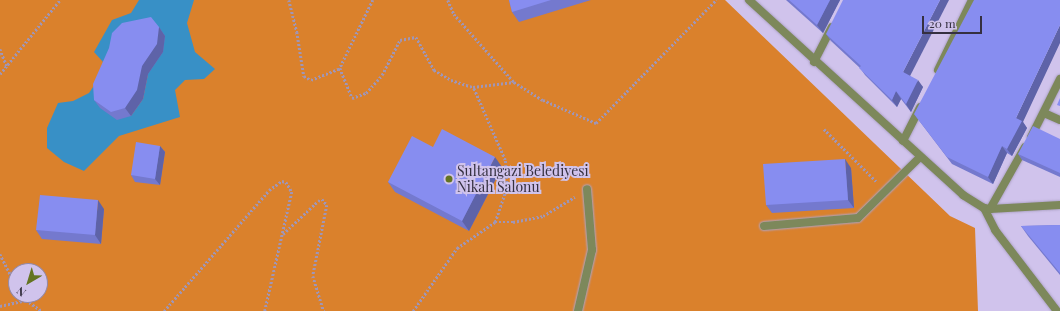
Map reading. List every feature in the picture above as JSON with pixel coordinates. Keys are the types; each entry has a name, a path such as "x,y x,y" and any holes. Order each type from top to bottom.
{"street":[{"path":"750,0 814,62 963,195 987,209 1060,205"},
{"path":"934,77 972,0"},
{"path":"814,62 835,20"},
{"path":"987,209 1044,113 1060,80"},
{"path":"903,140 924,98"},
{"path":"1044,113 1060,120"},
{"path":"764,226 858,218 885,189 920,157"},
{"path":"578,311 592,250 587,189"},
{"path":"987,209 995,230 1057,311"}],"path":[{"path":"0,74 60,0"},
{"path":"289,0 297,32 304,76 311,80 340,68 373,0"},
{"path":"448,0 454,14 514,82 543,100 596,123 716,0"},
{"path":"340,68 352,98 366,93 382,75 400,40 416,37 434,70 451,80 473,87 514,82"},
{"path":"0,49 7,66"},
{"path":"473,87 506,166 507,187 495,222"},
{"path":"824,129 885,189"},
{"path":"164,311 268,190 282,181 286,182 292,192 265,311"},
{"path":"413,311 457,248 495,222 543,216 587,189"},
{"path":"282,234 318,201 322,199 327,205 313,276 324,311"},
{"path":"0,254 8,270"},
{"path":"0,306 13,303"},
{"path":"30,303 42,311"}],"shaded area":[{"path":"0,0 725,0 950,216 975,228 978,311 0,311"}],"water":[{"path":"139,0 194,0 187,23 195,52 215,69 204,79 185,80 175,90 180,117 119,136 84,171 64,162 47,148 47,128 58,103 73,101 89,93 99,78 103,62 94,52 112,20 131,13","holes":["148,74 143,99 131,116"]}],"building":[{"path":"509,0 551,0 512,12"},
{"path":"789,0 830,0 817,25"},
{"path":"843,0 940,0 903,72 918,80 906,104 896,91 892,100 859,68 861,66 826,34"},
{"path":"974,0 1060,0 1060,25 1016,118 1022,121 1007,149 1002,146 988,177 947,157 914,114"},
{"path":"151,17 159,27 157,44 142,66 137,90 125,108 111,112 94,100 93,84 109,48 112,33 122,23"},
{"path":"1060,98 1060,106 1057,105"},
{"path":"1033,126 1060,139 1060,173 1018,154"},
{"name":"Sultangazi Belediyesi Nikah Salonu","path":"442,129 495,157 462,221 388,182 412,136 433,147"},
{"path":"136,142 160,146 155,179 131,175"},
{"path":"845,159 848,200 766,205 763,164"},
{"path":"40,195 98,200 95,235 36,230"},
{"path":"1060,225 1060,273 1021,226"}],"place":[{"name":"Sultangazi Belediyesi Nikah Salonu","path":"449,179"}]}
